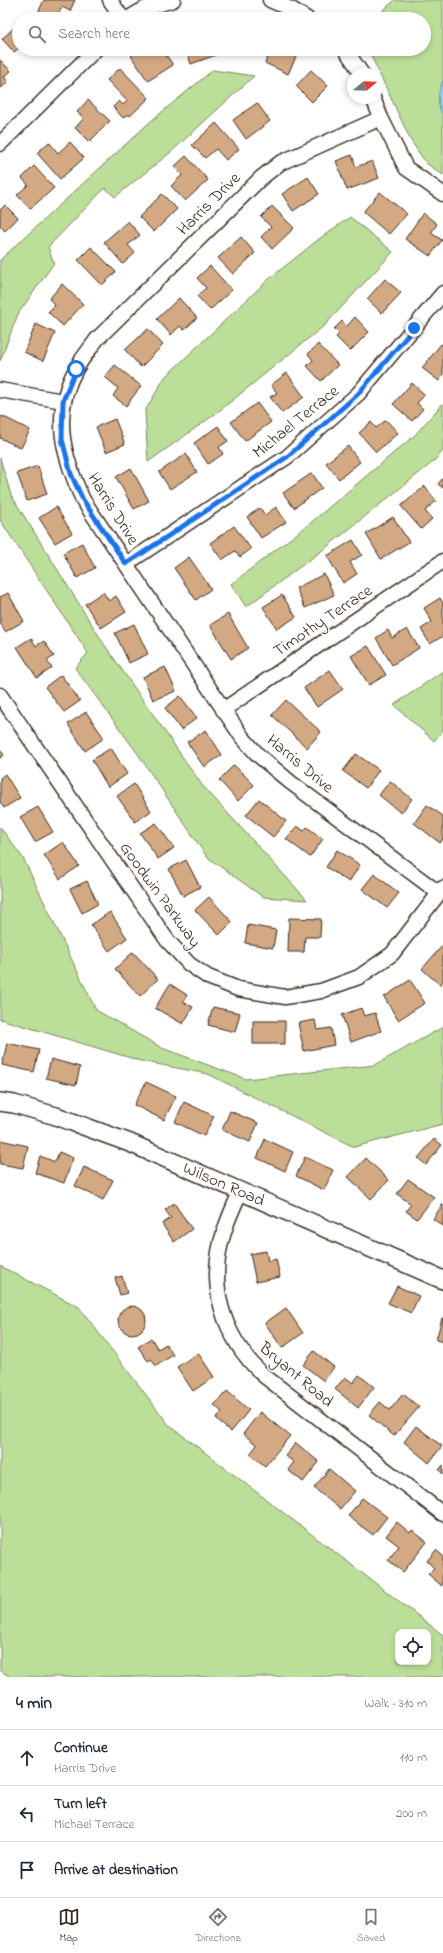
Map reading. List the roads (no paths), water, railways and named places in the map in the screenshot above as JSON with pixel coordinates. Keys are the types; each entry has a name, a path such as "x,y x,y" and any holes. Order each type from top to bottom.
{"street":[{"path":"110,0 118,12"},
{"path":"139,12 173,0"},
{"path":"270,0 296,12"},
{"path":"0,144 89,56"},
{"path":"350,56 358,68"},
{"path":"375,104 406,168 443,194"},
{"name":"Harris Drive","path":"381,118 280,163 261,178 97,339 76,369 63,401 62,439 71,474 83,500 242,737 258,755 290,782 441,890"},
{"name":"Michael Terrace","path":"126,564 287,457 358,394 443,293"},
{"path":"0,390 63,401"},
{"name":"Timothy Terrace","path":"223,710 443,561"},
{"name":"Goodwin Parkway","path":"0,695 167,940 189,964 208,977 238,989 285,997 321,991 359,978 392,954 441,890"},
{"name":"Wilson Road","path":"0,1102 14,1104 56,1116 130,1143 443,1280"},
{"name":"Bryant Road","path":"240,1192 224,1230 217,1268 216,1284 222,1312 239,1348 250,1363 263,1375 443,1514"}],"water":[{"path":"443,81 443,116 438,98"}]}
